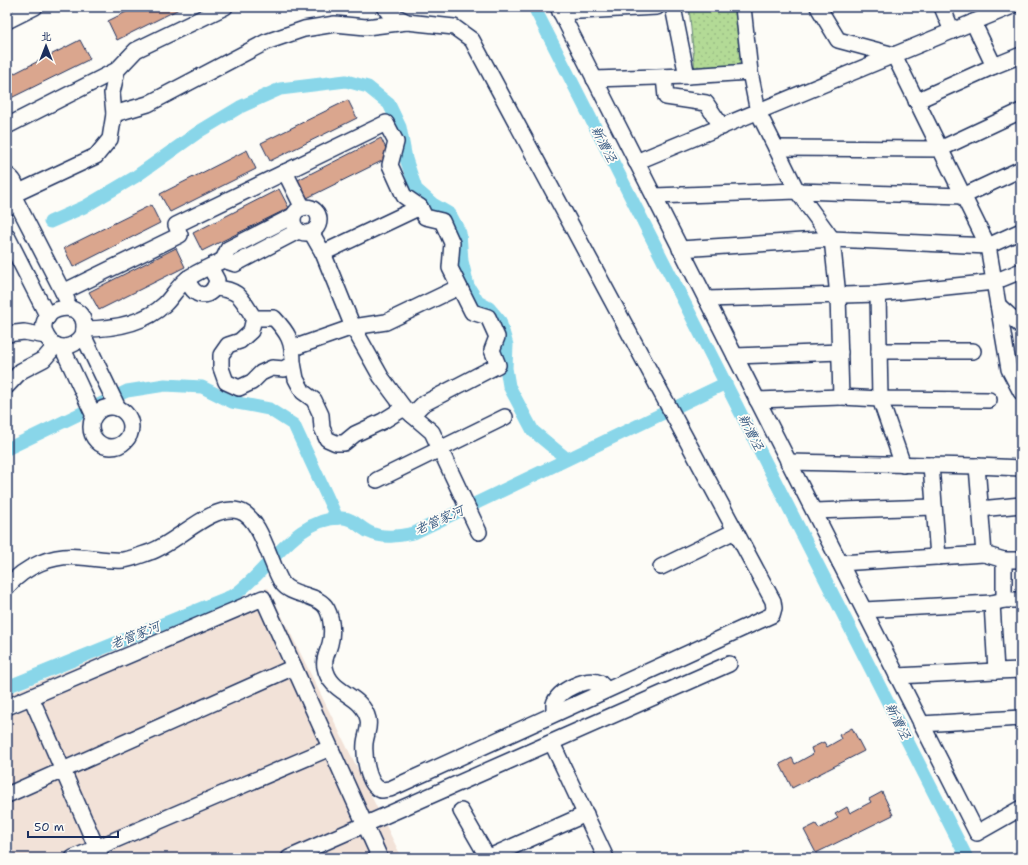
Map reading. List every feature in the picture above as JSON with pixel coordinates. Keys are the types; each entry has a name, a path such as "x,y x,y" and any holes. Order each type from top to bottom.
{"street":[{"path":"7,21 35,7"},
{"path":"7,126 117,70 136,50 225,7"},
{"path":"384,7 389,13 408,22"},
{"path":"657,7 559,10 977,834 1021,808"},
{"path":"673,7 687,76"},
{"path":"743,7 750,72 758,112 797,191 832,239 838,296 841,397"},
{"path":"818,7 838,40 894,55 988,246 1009,369 1021,392"},
{"path":"942,7 952,31"},
{"path":"636,162 1010,7"},
{"path":"7,587 17,575 36,564 58,558 79,556 102,560 124,560 152,552 208,518 223,511 239,511 253,519 276,571 286,588 318,600 325,606 332,633 324,666 327,676 333,685 356,701 366,712 369,729 365,741 365,757 368,773 374,786 381,790 390,789 772,615 774,608 773,601 472,40 454,27 408,22 366,27 335,24 304,29 266,42 148,104 114,114"},
{"path":"973,22 994,66"},
{"path":"916,101 994,66 1020,57"},
{"path":"13,200 96,156 110,139 114,114 112,93 117,70"},
{"path":"594,79 750,72"},
{"path":"664,77 666,97 706,104 722,126"},
{"path":"776,148 940,149 1021,111"},
{"path":"63,292 180,235 176,225 386,123 396,142 390,165 404,196 420,207 425,217 442,221 452,243 450,268 472,312 488,317 497,337 492,350 498,365 423,404 355,434 344,443 336,443 327,439 322,428 321,415 314,400 303,392 296,379 293,356 286,332 274,318 254,318"},
{"path":"654,196 797,191 963,196 1021,169"},
{"path":"285,172 298,212 293,224 305,232 323,253 354,326 381,377 408,411 432,432 476,525"},
{"path":"7,175 14,181 13,200 71,309 81,317 84,332 118,408 128,416 131,428 126,440 115,446 102,445 93,435 91,429 94,416 86,398 54,343 44,330 48,317 58,308 71,309"},
{"path":"323,253 420,207"},
{"path":"7,334 24,332 54,343 74,345 84,332 124,326 151,314 165,304 176,289 188,278 216,264 228,249 298,212 311,208 318,218 317,227 278,242 235,264 216,264"},
{"path":"270,228 278,242"},
{"path":"680,249 832,239 988,246 1021,230"},
{"path":"7,236 48,317"},
{"path":"188,278 189,286 194,292 202,295 210,293 216,288 216,264"},
{"path":"706,299 878,294 994,282 1021,271"},
{"path":"216,288 230,289 237,293 254,318 251,331 240,341 228,345 221,355 221,368 226,382 239,388 252,382 272,368 284,369 293,356 354,326 386,322 459,287"},
{"path":"878,294 880,399 903,465"},
{"path":"998,305 1021,326"},
{"path":"7,386 21,371 44,359 54,343"},
{"path":"879,351 973,351"},
{"path":"735,356 840,352"},
{"path":"757,400 841,397 880,399 988,400"},
{"path":"94,416 105,408 118,408"},
{"path":"377,480 504,417"},
{"path":"788,462 1021,468"},
{"path":"931,465 938,557"},
{"path":"977,466 984,554"},
{"path":"980,509 1021,505"},
{"path":"814,512 934,507"},
{"path":"661,567 735,530"},
{"path":"840,563 984,554 1004,560 1021,560"},
{"path":"996,671 998,602 1004,560"},
{"path":"7,707 263,598 380,858"},
{"path":"864,610 1021,600"},
{"path":"289,858 729,664"},
{"path":"7,795 294,667"},
{"path":"897,676 1021,670"},
{"path":"554,713 554,704 558,697 570,688 589,682 599,683 607,690"},
{"path":"31,697 99,853"},
{"path":"579,702 590,726"},
{"path":"921,724 1021,718"},
{"path":"552,743 606,858"},
{"path":"73,858 99,853 330,748"},
{"path":"461,811 488,858 586,814"}],"shaded area":[{"path":"268,588 402,858 7,858 7,695"}],"green space":[{"path":"689,7 736,7 742,67 695,72"}],"building":[{"path":"136,7 183,7 117,40 108,21"},
{"path":"80,40 90,59 7,100 7,77"},
{"path":"348,100 357,118 270,161 261,143"},
{"path":"381,138 390,157 303,200 294,182"},
{"path":"247,150 256,169 170,212 160,194"},
{"path":"279,189 289,208 202,251 193,233"},
{"path":"151,205 160,223 73,267 64,248"},
{"path":"176,248 185,267 99,310 89,292"},
{"path":"852,728 864,751 792,788 780,764 792,758 795,764 813,754 811,748 824,742 827,747 841,739 839,735"},
{"path":"882,792 893,815 816,853 804,830 816,824 819,829 838,818 835,814 847,807 850,813 871,802 869,799"}],"waterway":[{"name":"新漕泾","path":"534,7 967,858"},
{"path":"50,222 84,207 135,177 200,131 240,107 280,89 346,81 368,87 389,104 400,127 406,159 416,189 433,204 450,214 460,233 462,261 468,286 478,302 489,308 500,321 507,345 506,368 509,386 533,431 567,459"},
{"name":"老管家河","path":"7,687 234,595 247,585 297,535 311,526 326,520 347,518 366,530 380,536 397,536 414,533 726,383"},
{"path":"7,449 127,391 165,385 202,387 232,402 269,409 294,425 337,518"}]}
